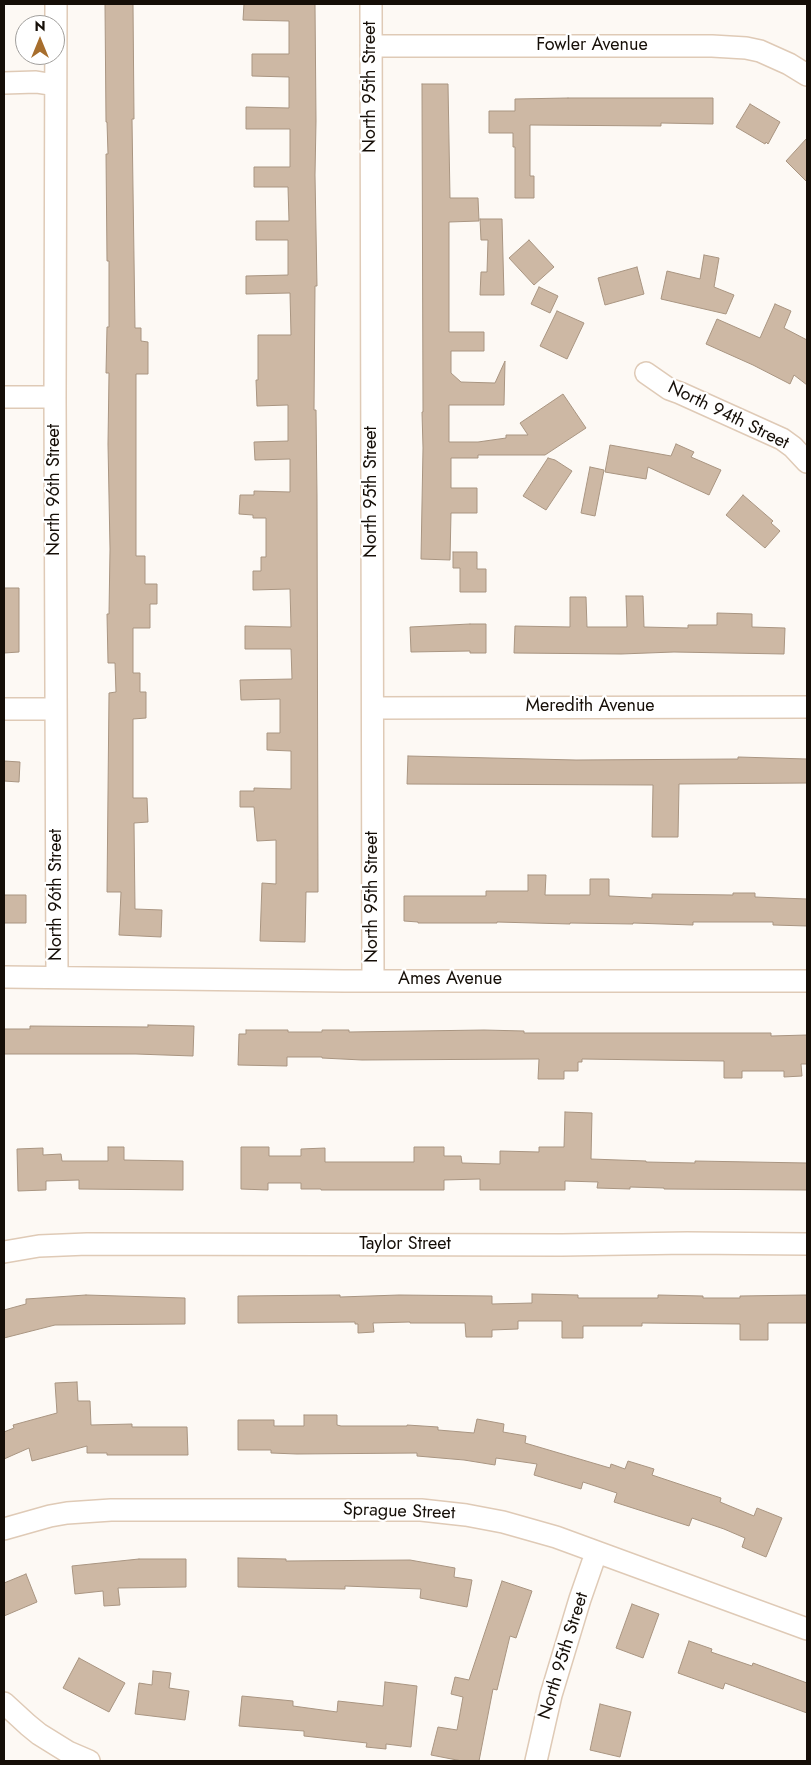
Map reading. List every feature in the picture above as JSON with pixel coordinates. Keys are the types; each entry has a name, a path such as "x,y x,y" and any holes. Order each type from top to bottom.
{"street":[{"name":"North 96th Street","path":"56,4 57,976"},
{"name":"North 95th Street","path":"371,4 373,980"},
{"name":"Fowler Avenue","path":"371,46 712,46 746,48 760,51 789,64 807,75"},
{"path":"4,83 36,82 55,85"},
{"name":"North 94th Street","path":"646,373 669,389 782,439 793,447 807,462"},
{"path":"4,397 55,397"},
{"name":"Meredith Avenue","path":"373,708 807,707"},
{"path":"4,709 56,708"},
{"name":"Ames Avenue","path":"4,976 344,981 807,981"},
{"name":"Taylor Street","path":"4,1252 40,1246 87,1244 562,1246 687,1243 807,1244"},
{"name":"Sprague Street","path":"4,1529 67,1513 112,1510 421,1510 466,1515 503,1522 556,1537 807,1629"},
{"name":"North 95th Street","path":"536,1761 551,1695 596,1553"},
{"path":"4,1703 28,1726 68,1752 89,1761"}],"building":[{"path":"105,4 133,4 134,119 132,119 135,328 141,328 141,341 148,342 148,374 136,374 136,556 145,556 145,584 157,584 157,604 150,604 150,628 133,628 133,673 140,673 140,692 146,692 146,718 133,719 133,798 147,798 148,822 134,823 135,909 162,910 161,937 119,935 121,892 107,892 109,693 116,692 115,663 108,663 107,614 109,614 110,549 109,373 106,373 107,327 109,327 109,261 107,261 106,154 108,154"},
{"path":"244,4 315,4 317,286 315,286 314,410 316,410 317,496 318,892 306,892 305,942 260,941 262,883 276,884 276,840 257,841 254,807 240,807 240,791 254,791 254,788 291,789 291,751 267,750 267,733 280,733 280,699 241,700 240,680 292,679 291,649 245,649 245,626 291,627 290,589 253,590 253,571 261,571 261,557 266,557 266,518 253,518 253,515 239,514 240,495 254,495 254,491 290,492 290,459 255,460 254,442 288,441 288,405 257,406 256,380 258,380 258,335 291,335 290,293 246,294 246,276 288,275 288,240 256,240 256,221 289,221 288,187 254,187 254,167 290,167 290,129 246,129 246,107 289,108 289,77 252,76 252,54 289,54 289,21 243,20"},
{"path":"422,84 448,84 450,198 478,198 479,221 449,222 449,332 484,332 484,351 451,351 451,373 461,382 495,383 505,361 504,405 449,405 449,442 478,442 506,438 506,435 528,435 520,423 563,394 586,428 545,455 478,455 478,458 451,458 451,488 477,488 477,513 451,513 450,560 421,559 423,448"},
{"path":"713,98 713,124 661,123 661,126 530,125 530,176 534,176 534,198 515,198 515,147 513,147 513,133 489,133 489,111 515,111 515,99"},
{"path":"750,104 780,122 768,144 736,127"},
{"path":"807,138 807,182 786,161"},
{"path":"480,219 502,219 504,295 480,295 481,272 487,272 488,240 481,240"},
{"path":"529,240 554,267 534,285 509,258"},
{"path":"704,255 719,258 714,287 734,295 726,314 661,299 667,271 700,279"},
{"path":"637,267 644,294 605,305 598,278"},
{"path":"539,287 558,296 550,313 531,304"},
{"path":"775,304 791,311 784,328 807,340 807,385 794,375 790,384 706,344 717,319 760,338"},
{"path":"557,311 584,323 567,359 540,346"},
{"path":"676,444 694,452 691,457 721,470 709,495 648,467 646,479 605,472 610,445 671,456"},
{"path":"548,458 555,460 572,471 546,510 523,496"},
{"path":"590,467 604,470 595,516 581,513"},
{"path":"743,495 773,521 771,523 780,531 765,548 726,515"},
{"path":"453,552 477,552 477,569 486,569 486,592 460,592 460,568 453,568"},
{"path":"4,588 19,588 19,652 4,653"},
{"path":"626,596 643,596 644,627 688,628 688,625 717,625 717,613 752,614 752,627 785,628 784,654 674,652 621,654 514,653 515,626 570,627 570,597 586,597 587,627 627,627"},
{"path":"486,624 486,653 470,653 470,651 411,652 410,627"},
{"path":"408,756 576,760 738,759 738,757 807,759 807,783 679,784 678,837 652,837 653,785 407,784"},
{"path":"4,761 20,762 19,782 4,781"},
{"path":"528,875 546,875 545,895 590,895 590,879 609,879 609,896 652,898 652,894 733,895 733,893 755,893 755,897 807,899 807,926 773,925 773,922 693,922 693,925 497,922 418,923 404,921 404,896 486,896 486,891 528,891"},
{"path":"4,895 26,895 26,923 4,923"},
{"path":"148,1025 194,1026 193,1056 4,1054 4,1029 30,1029 30,1026 148,1027"},
{"path":"246,1030 322,1032 322,1030 349,1030 349,1032 484,1030 524,1031 524,1033 771,1033 771,1036 807,1035 807,1064 801,1064 802,1076 784,1077 784,1071 742,1071 742,1078 724,1078 724,1061 582,1059 582,1062 578,1062 578,1071 564,1071 564,1079 538,1079 539,1059 362,1060 287,1057 287,1066 238,1065 239,1034 246,1034"},
{"path":"565,1112 592,1113 591,1159 695,1163 695,1161 807,1163 807,1190 597,1188 598,1182 565,1181 565,1190 480,1190 480,1179 444,1180 444,1190 321,1190 301,1189 301,1183 268,1183 268,1190 241,1189 241,1147 269,1147 269,1156 301,1156 301,1149 325,1148 325,1162 414,1162 414,1147 444,1147 444,1156 461,1156 462,1163 500,1164 500,1151 539,1152 539,1147 564,1147"},
{"path":"108,1147 124,1147 124,1160 183,1161 183,1190 79,1189 79,1180 46,1181 46,1190 18,1191 17,1149 43,1148 43,1155 61,1154 62,1161 108,1161"},
{"path":"532,1294 578,1295 578,1298 658,1298 658,1295 740,1298 740,1296 807,1295 807,1323 768,1323 768,1340 740,1340 740,1324 642,1323 642,1326 583,1326 583,1338 562,1338 562,1321 518,1321 518,1329 492,1330 492,1337 466,1337 465,1323 373,1323 374,1332 358,1333 358,1324 355,1324 355,1322 238,1323 238,1296 492,1296 492,1304 532,1303"},
{"path":"86,1295 185,1298 185,1324 55,1325 4,1338 4,1310 26,1304 26,1299"},
{"path":"77,1382 78,1401 90,1401 91,1425 132,1424 132,1427 187,1427 188,1455 107,1455 107,1453 87,1453 87,1446 32,1461 29,1448 4,1459 4,1432 14,1428 13,1425 57,1413 55,1383"},
{"path":"304,1415 337,1415 337,1425 341,1426 407,1425 438,1427 438,1430 474,1433 477,1419 504,1424 503,1432 526,1436 525,1443 610,1468 611,1464 625,1469 628,1461 654,1469 652,1475 721,1498 720,1502 754,1516 757,1508 782,1518 766,1557 742,1547 745,1538 724,1529 692,1518 689,1526 614,1502 617,1493 583,1482 581,1489 534,1475 537,1464 496,1458 495,1465 417,1456 417,1453 297,1454 271,1453 271,1450 238,1450 238,1420 274,1420 274,1426 304,1426"},
{"path":"238,1558 286,1559 286,1561 410,1560 455,1568 454,1577 472,1580 467,1607 420,1598 421,1589 345,1586 345,1589 238,1587"},
{"path":"139,1559 186,1559 186,1587 118,1588 120,1605 104,1606 103,1591 75,1594 72,1566"},
{"path":"26,1574 37,1602 4,1616 4,1583"},
{"path":"502,1581 532,1591 516,1638 510,1636 497,1690 493,1689 479,1761 462,1761 431,1755 438,1727 457,1730 463,1697 451,1694 455,1677 469,1680"},
{"path":"632,1604 659,1614 643,1658 616,1648"},
{"path":"689,1641 712,1649 711,1652 752,1666 753,1663 807,1683 807,1713 725,1683 723,1689 678,1673"},
{"path":"79,1658 125,1683 109,1712 63,1688"},
{"path":"153,1671 171,1673 169,1688 189,1691 185,1720 135,1714 139,1683 152,1685"},
{"path":"385,1682 417,1686 411,1747 386,1744 386,1749 366,1747 367,1743 304,1736 304,1731 239,1726 242,1696 293,1701 293,1706 337,1712 338,1701 383,1706"},
{"path":"600,1704 631,1712 620,1757 590,1750"}]}
